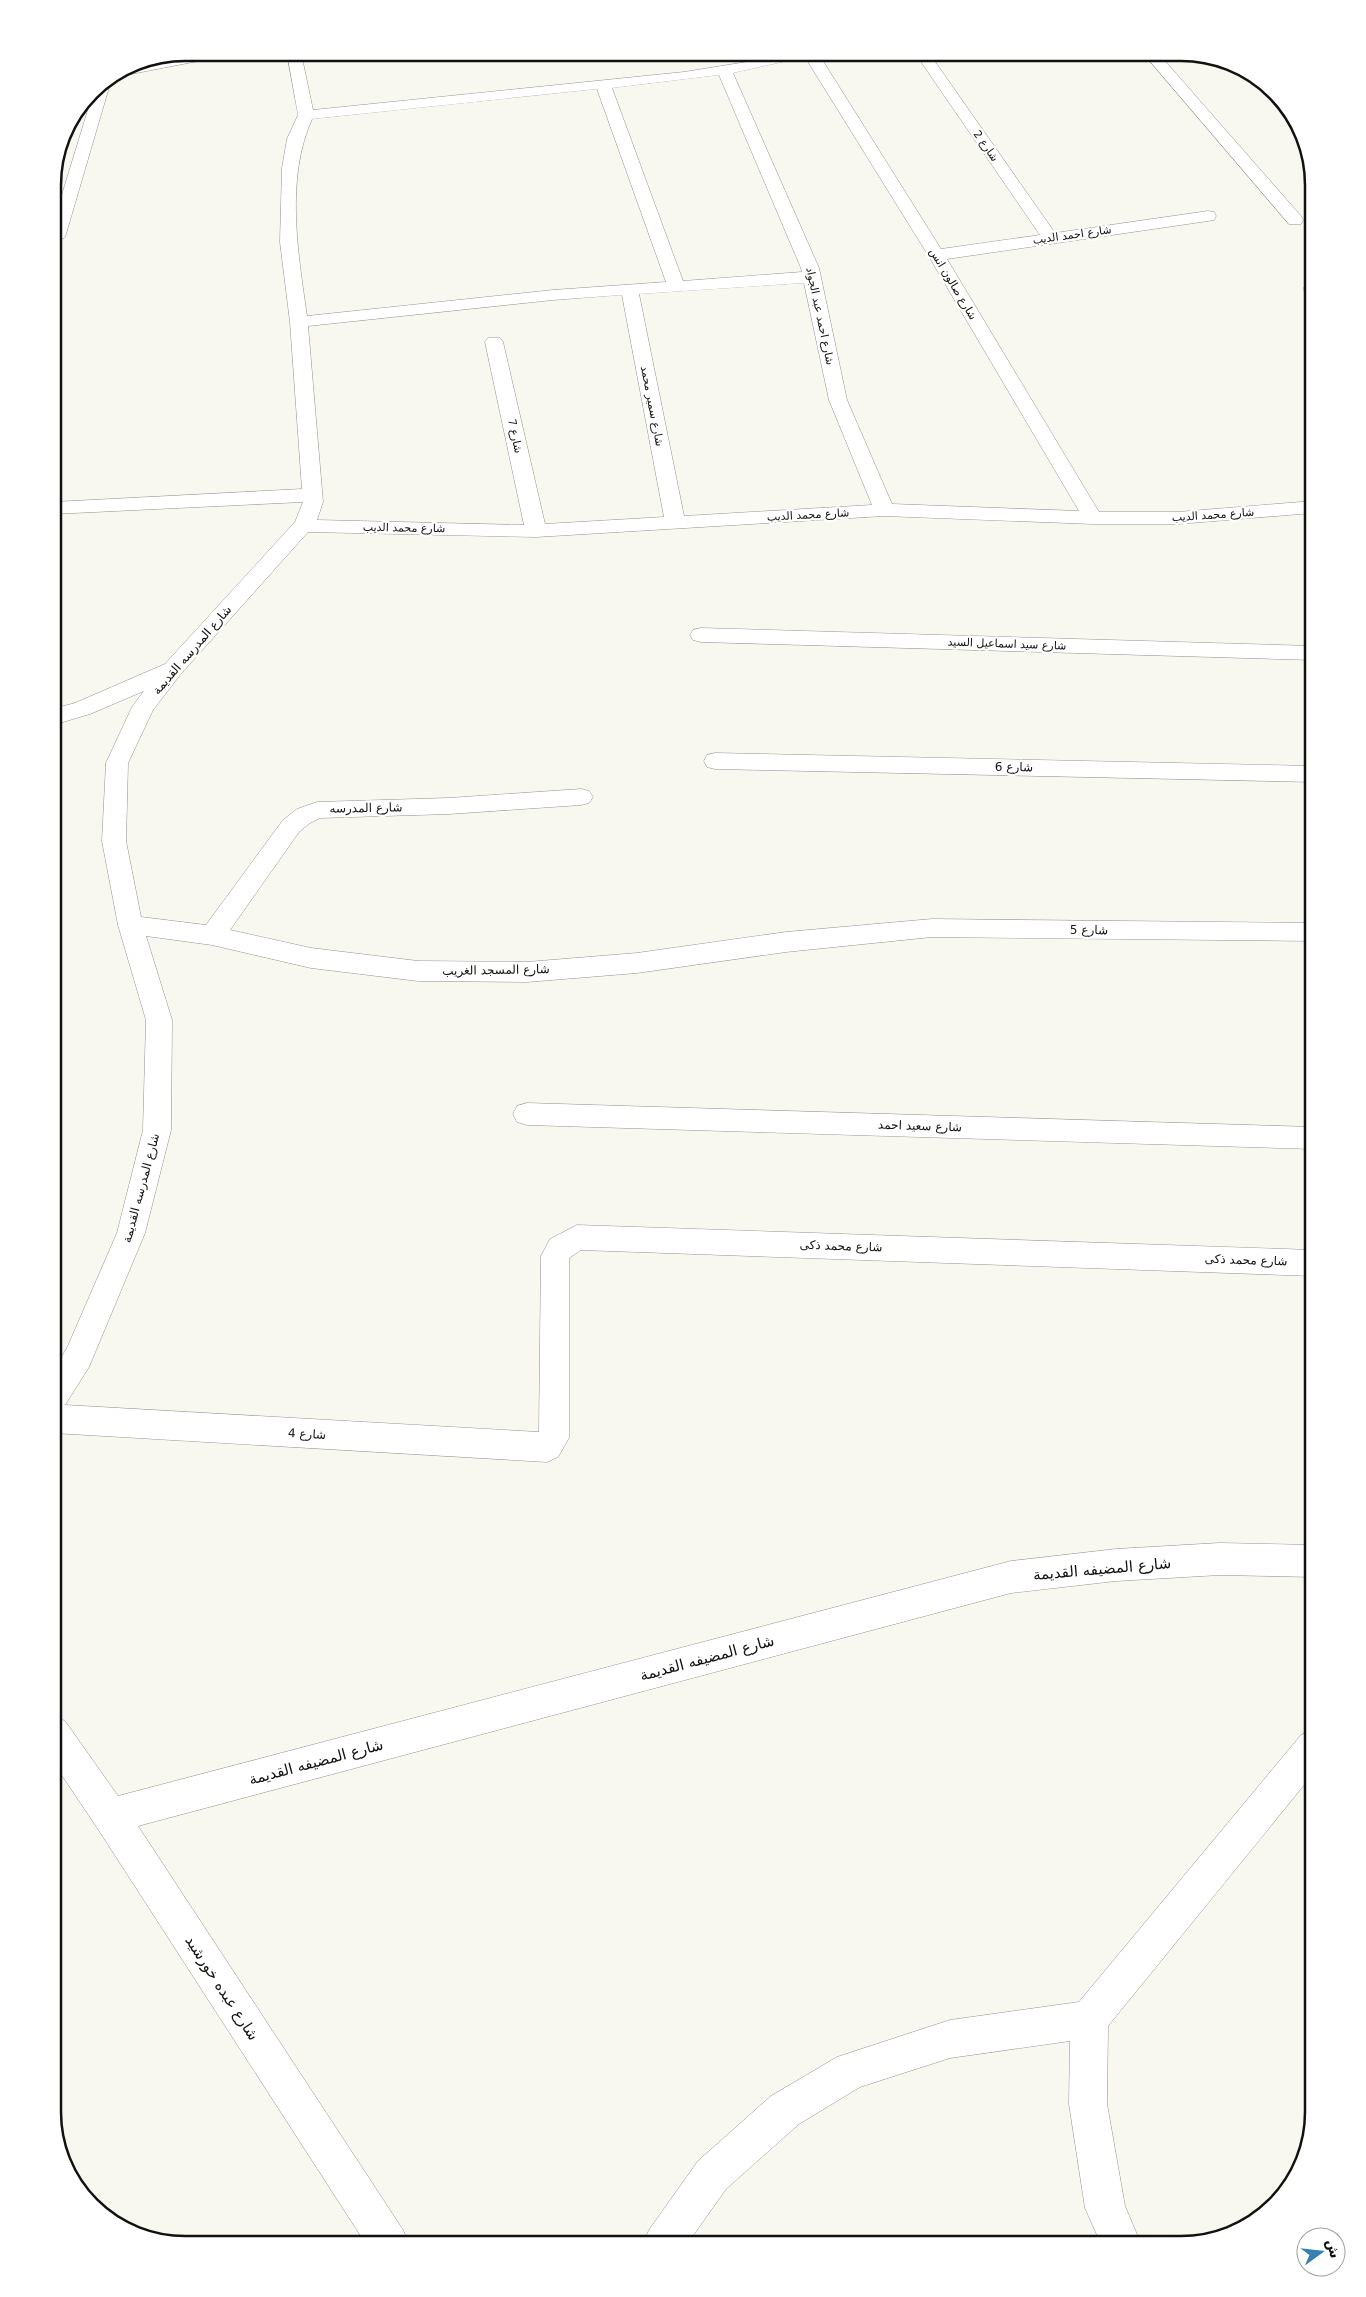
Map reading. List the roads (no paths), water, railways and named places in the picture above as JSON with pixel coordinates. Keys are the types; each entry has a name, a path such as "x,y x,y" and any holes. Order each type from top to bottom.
{"street":[{"path":"296,62 306,115 603,84 724,70 767,62"},
{"name":"شارع صالون انس","path":"817,62 936,255 1093,518"},
{"name":"شارع 2","path":"928,62 1050,238"},
{"path":"1158,62 1295,220"},
{"name":"شارع احمد عبد الجواد","path":"724,70 810,268 838,400 884,510"},
{"path":"603,84 676,286"},
{"path":"62,221 99,97"},
{"name":"شارع المدرسه القديمة","path":"61,1384 78,1357 131,1233 157,1130 160,1020 130,925 114,841 117,763 143,707 172,670 303,526 311,510 312,494 299,322 288,242 288,205 295,139 306,115"},
{"name":"شارع احمد الديب","path":"936,255 1208,216"},
{"path":"299,322 629,289 811,277"},
{"name":"شارع سمير محمد","path":"629,289 675,522"},
{"name":"شارع 7","path":"494,342 536,531"},
{"path":"62,508 312,494"},
{"name":"شارع محمد الديب","path":"303,526 536,531 884,510 1093,518 1198,517 1305,508"},
{"name":"شارع سيد اسماعيل السيد","path":"701,635 1305,653"},
{"path":"62,715 82,709 172,670"},
{"name":"شارع 6","path":"715,761 1305,774"},
{"name":"شارع المدرسه","path":"212,935 291,826 303,815 313,811 322,808 448,806 581,797"},
{"name":"شارع المسجد الغريب","path":"130,925 212,935 311,958 418,971 527,972 636,963 711,951 864,934"},
{"name":"شارع 5","path":"864,934 932,928 1305,932"},
{"name":"شارع سعيد احمد","path":"527,1114 1305,1138"},
{"name":"شارع محمد ذكى","path":"553,1435 555,1256 560,1248 577,1238 1305,1263"},
{"name":"شارع 4","path":"61,1419 542,1448 550,1445 554,1438 553,1435"},
{"name":"شارع المضيفه القديمة","path":"111,1816 1011,1577 1116,1565 1220,1559 1305,1561"},
{"name":"شارع عبده خورشيد","path":"61,1746 111,1816 383,2235"},
{"path":"1117,2236 1105,2208 1088,2104 1089,2019 1305,1758"},
{"path":"669,2235 712,2175 785,2110 851,2071 950,2039 1089,2019"}]}
